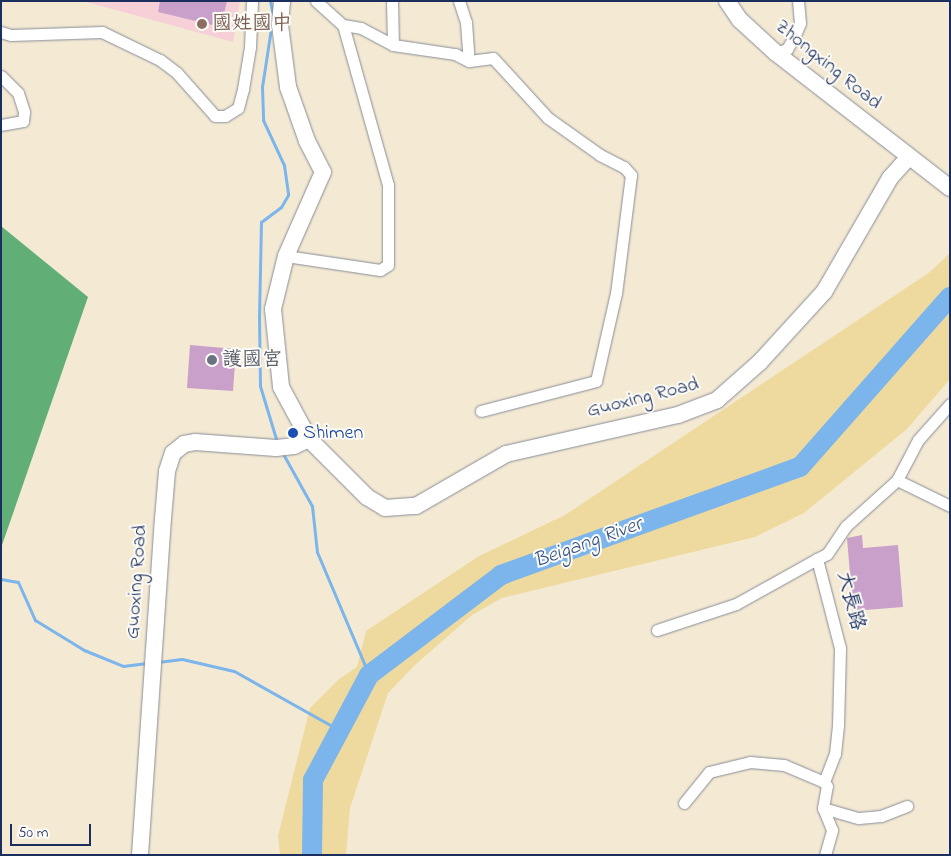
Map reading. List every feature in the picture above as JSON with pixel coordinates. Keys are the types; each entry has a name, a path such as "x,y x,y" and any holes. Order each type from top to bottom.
{"street":[{"path":"1,32 11,35 102,32 160,60 177,72 215,116 225,116 238,108 243,89 250,47 252,1"},
{"name":"Guoxing Road","path":"282,1 280,25 288,87 307,141 323,172 286,256 273,309 275,343 282,387 309,439 367,497 385,508 397,510 425,501 506,454 700,408 717,400 760,362 824,292 890,178 909,157"},
{"path":"316,1 343,25 361,28 393,46 455,54 469,61 493,58 548,118 600,155 624,167 631,175 618,261 616,293 596,382 481,412"},
{"path":"392,1 393,46"},
{"path":"459,1 466,22 469,61"},
{"name":"Zhongxing Road","path":"727,1 740,20 776,53 909,157"},
{"path":"776,53 787,49 795,35 800,23 798,1"},
{"path":"286,256 380,270 388,265 388,185 343,25"},
{"path":"1,76 18,93 24,112 22,121 1,125"},
{"path":"909,157 946,185"},
{"name":"大長路","path":"825,855 832,830 823,808 827,786 824,782 834,754 838,726 840,648 817,559 827,554 846,526 897,480 918,440 950,404"},
{"name":"Guoxing Road","path":"140,855 163,519 167,471 172,452 184,444 196,442 276,448 294,446 309,439"},
{"path":"897,480 950,506"},
{"path":"657,630 736,604 817,559"},
{"path":"684,803 709,772 750,762 784,765 824,782"},
{"path":"823,808 858,818 881,816 908,806"}],"shaded area":[{"name":"國姓國中","path":"83,1 240,1 233,42"}],"green space":[{"path":"1,226 88,297 1,548"}],"sand":[{"path":"950,253 950,379 907,429 804,513 755,537 502,598 472,615 415,665 388,693 350,808 346,855 280,855 278,836 310,708 339,679 357,667 366,631 479,556 565,515 930,272"}],"building":[{"path":"160,1 227,1 221,27 158,12"},
{"name":"護國宮","path":"190,345 236,349 233,391 187,388"},
{"path":"862,535 863,548 898,545 903,607 853,611 847,538"}],"waterway":[{"path":"270,1 273,15 262,87 263,120 284,165 288,195 281,207 261,222 260,386 277,442"},
{"name":"Beigang River","path":"312,855 313,780 369,675 501,575 800,467 950,297"},
{"path":"282,452 312,506 317,552 369,675"},
{"path":"1,579 18,582 35,620 84,650 123,666 149,663"},
{"path":"158,662 182,659 234,671 339,730"}],"place":[{"name":"國姓國中","path":"202,24"},
{"name":"護國宮","path":"212,360"},
{"name":"Shimen","path":"293,433"}]}
